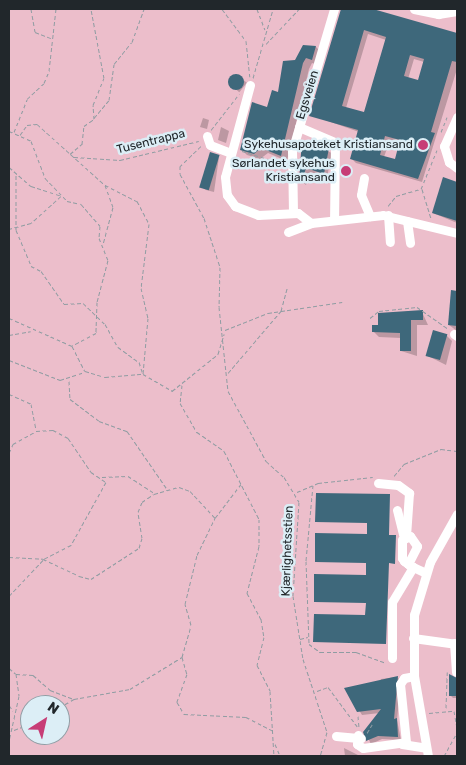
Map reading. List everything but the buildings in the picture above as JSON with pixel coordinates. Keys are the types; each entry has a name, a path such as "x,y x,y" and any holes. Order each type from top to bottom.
{"street":[{"name":"Egsveien","path":"293,213 289,165 334,9"},
{"path":"414,9 452,11"},
{"path":"250,85 225,177 227,195 242,210 258,215 293,213 311,223"},
{"path":"455,115 444,146 449,162 457,168"},
{"path":"299,127 335,142 334,220"},
{"path":"206,138 210,145 231,150"},
{"path":"364,178 361,195 370,216"},
{"path":"386,215 390,242"},
{"path":"287,231 311,223 386,215 457,233"},
{"path":"407,220 410,243"},
{"path":"378,480 392,480 409,494 405,537 401,555 410,566 426,573"},
{"path":"392,658 392,602 410,566 417,543 405,537 397,510"},
{"path":"336,736 360,738 360,748 402,744 427,752 414,676 413,638 426,573 457,514"},
{"path":"413,638 456,643 456,672"},
{"path":"402,744 407,738 400,682 414,676"}],"path":[{"path":"31,9 35,32 52,38"},
{"path":"14,132 26,99 44,83 56,9"},
{"path":"91,9 104,78 93,105 94,119"},
{"path":"69,154 82,144 84,126 94,119 109,100 114,64 132,42 144,9"},
{"path":"222,9 246,41 250,85"},
{"path":"256,9 265,31"},
{"path":"250,85 265,45 265,31 273,9"},
{"path":"265,45 299,9"},
{"name":"Kjærlighetsstien","path":"250,85 221,114 206,138 180,166 180,174 215,248 224,330 228,391 239,416 266,461 296,493 300,511 294,596 300,640 317,691 327,732 320,756"},
{"path":"440,139 444,121 455,115"},
{"path":"20,135 27,125 37,124 105,185 137,201 149,224 141,288 148,318 143,374"},
{"path":"9,131 31,141 45,178 62,196"},
{"name":"Tusentrappa","path":"73,157 120,160 206,138"},
{"path":"435,221 421,188 438,147"},
{"path":"231,150 289,165"},
{"path":"9,167 31,186 81,204 98,221 108,260 95,317 96,333 72,346"},
{"path":"16,175 16,230 31,266 41,271 50,290 64,304 83,303 95,317 105,324 118,348 139,362 143,374 167,390 182,385 218,354 224,334"},
{"path":"103,245 113,207 105,185"},
{"path":"386,215 396,196 421,188"},
{"path":"9,229 16,230 62,196"},
{"path":"228,374 281,311 287,288"},
{"path":"224,330 281,311 342,302"},
{"path":"370,318 379,311 417,307 455,335"},
{"path":"9,318 32,331 72,346 85,371 106,377 143,374"},
{"path":"9,335 32,331"},
{"path":"9,360 69,381"},
{"path":"69,381 85,371"},
{"path":"69,381 70,399 99,421 127,432 149,457 168,489"},
{"path":"182,385 180,403 196,432 224,451 259,518 259,546 247,593 261,619 264,637 257,665 270,691 275,743 274,756"},
{"path":"9,394 31,404 36,431"},
{"path":"9,453 13,444 36,431 53,430 68,438 91,472 102,477 128,476 154,494"},
{"path":"9,442 13,444"},
{"path":"392,480 404,464 448,447 457,451"},
{"path":"296,493 313,485 362,475 378,480"},
{"path":"9,596 43,559 71,545 104,488 102,477"},
{"path":"242,483 215,518 194,563 185,604 192,626 182,657 187,674 177,702 184,714 246,717 274,732"},
{"path":"313,485 308,515 308,637 317,651 366,654 376,662 392,658"},
{"path":"9,557 43,559 91,579 131,556 142,538 138,512 142,502 154,494 168,489 190,491 215,518"},
{"path":"300,640 308,637"},
{"path":"70,701 74,699 130,690 182,657"},
{"path":"9,668 16,674 33,675 50,690 74,699"},
{"path":"446,709 446,672 456,672"},
{"path":"9,741 14,730 14,711 19,696 16,674"},
{"path":"317,691 328,687 361,730 358,716"},
{"path":"9,705 14,711"},
{"path":"421,715 446,709 456,714 457,728"},
{"path":"360,738 373,723"},
{"path":"14,730 20,728"},
{"path":"444,756 457,733"},
{"path":"275,743 280,756"}],"shaded area":[{"path":"9,9 457,9 457,756 9,756"}],"place":[{"name":"Sykehusapoteket Kristiansand","path":"423,145"},
{"name":"Sørlandet sykehus Kristiansand","path":"346,171"}]}
